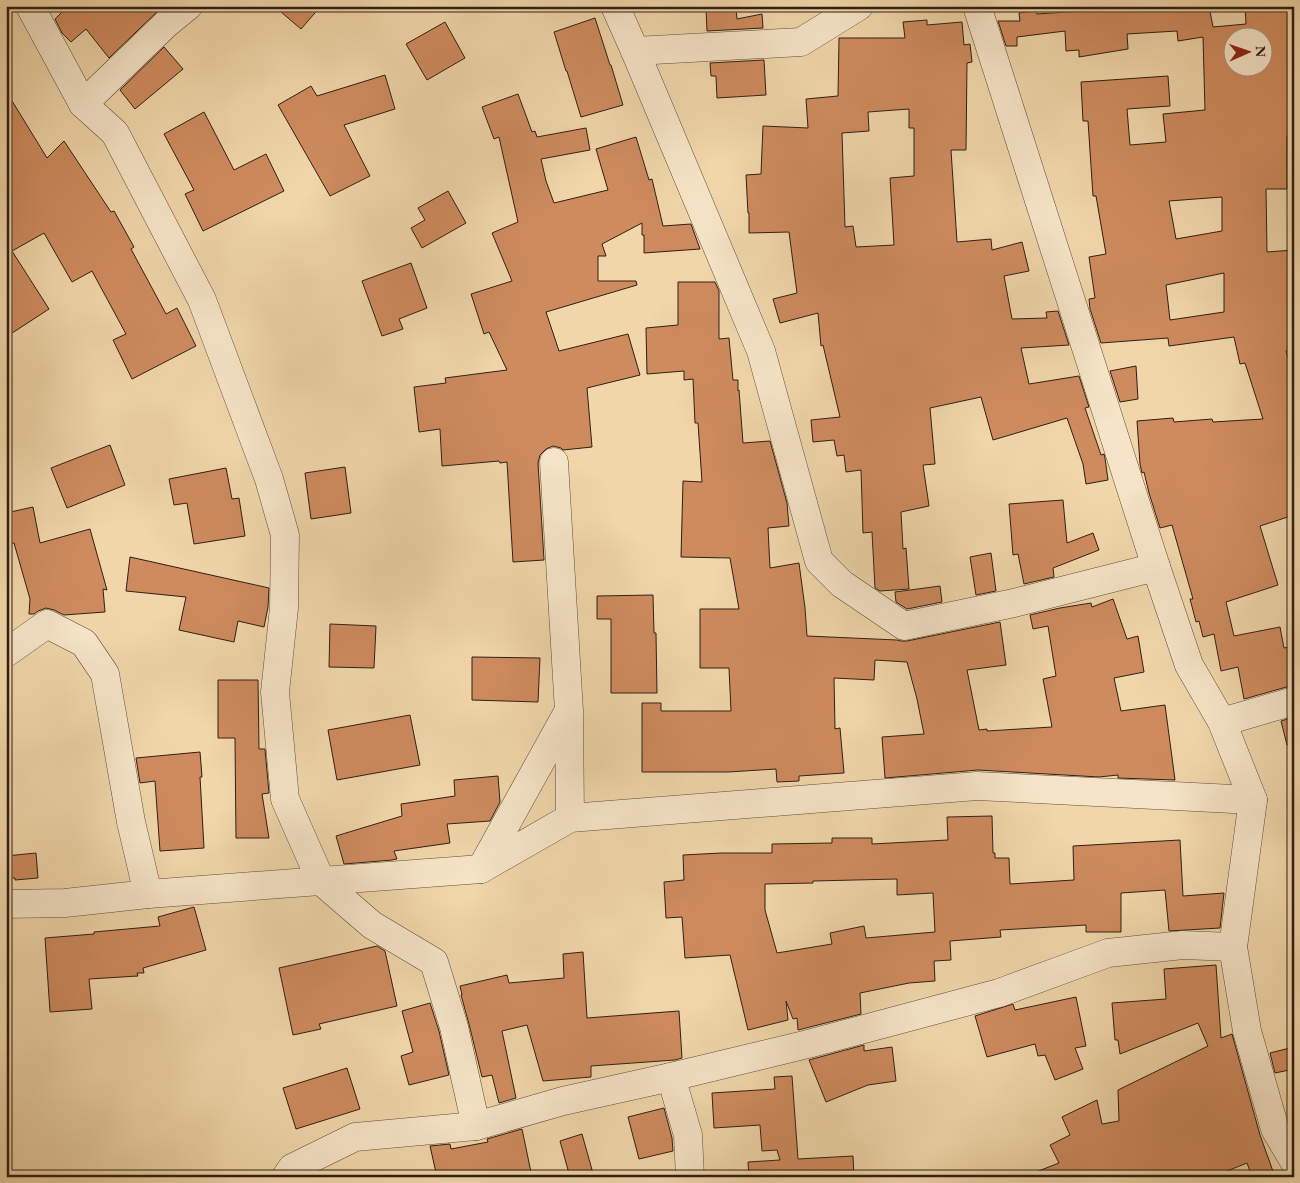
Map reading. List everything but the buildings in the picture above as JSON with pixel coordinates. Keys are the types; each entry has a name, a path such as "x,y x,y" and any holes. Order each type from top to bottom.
{"street":[{"path":"30,6 83,104 114,133 202,300 272,488 285,535 284,608 274,692 285,799 321,881 372,925 434,962 454,1027 476,1126"},
{"path":"83,104 166,24 188,6"},
{"path":"616,6 761,351 819,561 842,584 904,626 1014,602 1156,567"},
{"path":"635,51 800,42 859,6"},
{"path":"977,6 1189,665 1222,722 1253,800 1233,947 1247,1031 1275,1129 1294,1161"},
{"path":"554,462 569,711 570,818"},
{"path":"6,653 47,624 84,643 105,674 131,822 148,894"},
{"path":"1222,722 1294,700"},
{"path":"481,869 569,711"},
{"path":"6,904 65,903 148,894 481,869 570,818 977,786 1253,800"},
{"path":"286,1177 292,1168 355,1138 476,1126 563,1101 808,1044 999,993 1108,953 1183,945 1233,947"},
{"path":"671,1077 688,1135 690,1177"}]}
